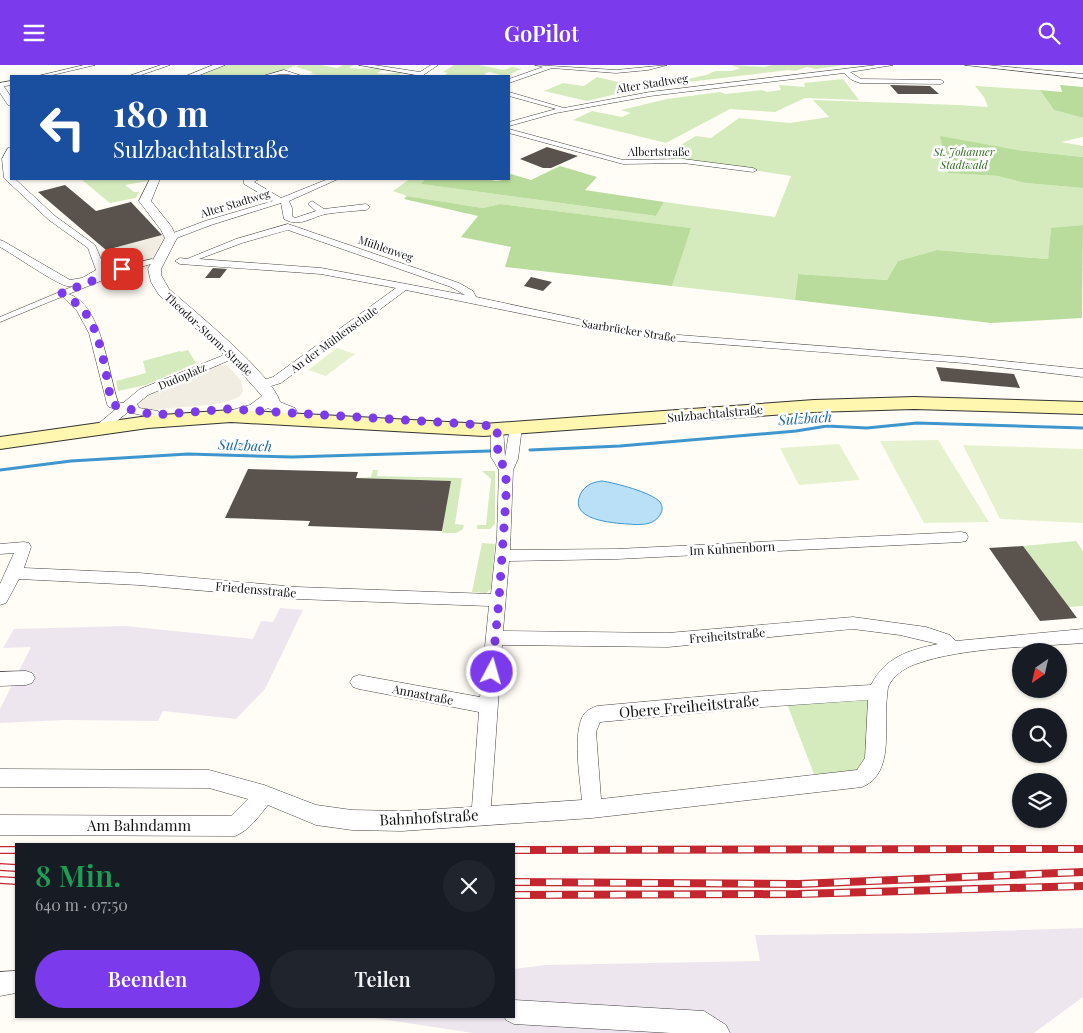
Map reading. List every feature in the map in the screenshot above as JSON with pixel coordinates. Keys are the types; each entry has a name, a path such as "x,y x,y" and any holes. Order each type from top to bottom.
{"main road":[{"name":"Sulzbachtalstraße","path":"0,443 151,418 229,414 255,409 516,427 599,423 790,407 863,404 914,403 1083,409"},
{"name":"Sulzbachtalstraße","path":"255,409 484,430 490,426"}],"street":[{"path":"46,75 92,65"},
{"path":"135,75 167,65"},
{"path":"193,75 220,65"},
{"path":"362,65 420,75 435,65"},
{"path":"538,65 603,73 640,70 664,65"},
{"name":"Alter Stadtweg","path":"510,124 566,110 652,94 890,65"},
{"path":"968,65 1083,76"},
{"path":"510,81 551,66"},
{"path":"846,71 854,79 860,81 935,81"},
{"path":"270,75 284,72 295,75"},
{"path":"0,86 10,101"},
{"path":"510,94 566,110"},
{"name":"Albertstraße","path":"510,131 623,162 675,161 753,170"},
{"path":"10,152 6,159 7,176 10,179"},
{"path":"0,243 67,282 75,282 100,272 96,253 88,243 52,218 11,180"},
{"path":"155,180 145,201 171,237"},
{"path":"252,180 247,182 286,203 288,225"},
{"name":"Alter Stadtweg","path":"171,237 233,215 282,201 332,180"},
{"path":"312,204 322,212"},
{"path":"233,215 237,218 243,232 288,225 322,212 366,207"},
{"name":"Mühlenweg","path":"288,225 455,285 469,293 470,299"},
{"name":"Saarbrücker Straße","path":"243,232 200,255 183,261 303,268 405,286 597,326 666,337 964,360 1083,373"},
{"name":"Theodor-Storm-Straße","path":"171,237 170,243 154,266 155,279 164,293 233,355 265,392 272,404 289,412"},
{"path":"0,320 65,295 128,267 152,261"},
{"name":"An der Mühlenschule","path":"265,392 277,380 405,286"},
{"path":"65,295 83,310 90,321 101,352 111,401 116,406 129,406 151,418"},
{"name":"Dudoplatz","path":"104,425 154,387 233,355"},
{"path":"255,409 265,392"},
{"path":"490,426 498,457 506,470"},
{"path":"481,815 488,706 499,600 506,470 511,459 516,427"},
{"name":"Im Kuhnenborn","path":"502,556 613,555 858,540 961,537"},
{"path":"0,549 24,547 14,573 0,599"},
{"name":"Friedensstraße","path":"14,573 139,579 297,593 499,600"},
{"name":"Freiheitstraße","path":"495,638 668,640 853,623 870,624 932,635 944,640 953,649"},
{"path":"879,692 884,677 897,665 916,657 953,649 1083,636"},
{"path":"0,679 26,678"},
{"name":"Annastraße","path":"359,682 488,706"},
{"name":"Bahnhofstraße","path":"0,778 208,779 264,794 316,815 352,820 402,821 592,809 862,778 869,773 874,760 879,692"},
{"name":"Obere Freiheitstraße","path":"592,809 587,732 591,718 597,714 756,699 879,692"},
{"name":"Am Bahndamm","path":"0,825 235,826 247,815 264,794"},
{"path":"0,984 15,982"},
{"path":"515,1011 704,1023 718,1033"}],"shaded area":[{"path":"166,234 164,246 149,268 129,272 72,293 74,295 61,300 58,298 0,324 0,316 67,287 106,273 100,252"},
{"path":"218,364 229,367 241,381 243,392 239,397 226,402 208,405 147,410 138,408 136,404 141,398"},
{"path":"280,608 303,610 265,689 236,719 163,711 158,721 64,720 0,723 0,709 31,647 3,648 14,629 125,626 253,639 261,621 273,622"},
{"path":"1083,928 1083,997 1034,1033 473,1033 374,1018 515,1018 515,969 546,965 760,961 755,935 932,933"}],"green space":[{"path":"224,65 296,65 266,75 198,75"},
{"path":"299,65 321,65 337,68 343,65 354,65 349,68 384,69 377,73 381,74 402,73 399,75 318,75 310,74 313,72 296,67"},
{"path":"454,65 479,65 503,70 512,67 522,69 507,75 489,72 484,74 487,75 445,75 448,73 443,72"},
{"path":"731,65 764,67 772,65 844,65 816,69 807,67 795,71 788,70 678,82 716,71 732,71 740,68"},
{"path":"597,77 631,85 623,89 625,92 587,101 544,91 563,83 584,86"},
{"path":"843,79 859,100 805,98 775,112 730,109 666,143 573,120 592,111 622,117 631,113 621,110 667,99 720,92 725,94 762,90 767,92 781,90 779,85 805,87 804,83"},
{"path":"1060,85 1083,87 1083,118 1054,110 1040,90 1062,92"},
{"path":"975,86 1040,90 1054,110 1083,118 1083,137 1061,142 1083,146 1083,157 1017,150 949,173 998,176 1025,183 1083,188 1083,225 1051,229 1048,259 937,250 898,261 887,280 798,274 795,300 672,286 690,228 500,204 483,208 407,196 393,191 409,180 424,180 422,184 656,216 664,202 775,217 791,176 684,159 657,159 696,136 711,138 739,118 790,123 829,117 813,100 988,107 984,97"},
{"name":"St. Johanner Stadtwald","path":"940,136 1017,150 1083,157 1083,188 1025,183 998,176 948,173"},
{"path":"560,166 597,177 585,190 664,202 656,216 421,184 424,180 510,180 511,174 531,180"},
{"path":"82,180 148,180 125,185 134,192 139,192 136,198 110,203"},
{"path":"407,196 483,208 500,204 691,228 672,286 505,267 511,247 461,237 478,216 404,199"},
{"path":"1083,225 1082,318 991,323 795,300 798,274 887,280 898,261 937,250 1048,259 1051,228"},
{"path":"337,348 355,354 326,376 308,370"},
{"path":"188,350 196,363 146,385 118,391 116,381 146,373 143,361"},
{"path":"938,440 989,522 924,523 880,441"},
{"path":"839,444 860,480 799,485 780,448"},
{"path":"963,445 1083,449 1083,523 1000,519"},
{"path":"373,470 378,470 377,476 462,478 455,524 464,525 463,529 456,533 442,533 451,481 357,478 371,477"},
{"path":"482,471 495,471 495,524 490,529 477,529 477,525 486,525 491,479"},
{"path":"1076,541 1083,551 1083,606 1069,607 1023,546"},
{"path":"482,543 495,544 491,589 486,593 472,592"},
{"path":"870,697 868,747 862,765 858,770 849,773 814,774 787,704"}],"water":[{"path":"602,481 641,491 655,498 662,507 661,513 655,520 647,524 637,525 603,521 586,515 578,503 580,495 589,485"}],"building":[{"path":"890,85 930,86 939,94 898,94"},
{"path":"547,147 578,156 551,168 543,168 520,159"},
{"path":"65,185 96,211 131,202 162,235 106,250 38,192"},
{"path":"213,268 227,269 220,278 205,278"},
{"path":"531,277 552,282 543,291 524,286"},
{"path":"936,367 1014,374 1020,388 941,381"},
{"path":"248,469 358,472 356,478 451,481 442,531 308,526 310,521 225,518"},
{"path":"1023,546 1077,618 1040,621 989,548"}],"waterway":[{"name":"Sulzbach","path":"530,450 620,446 796,431 827,426 867,428 917,423 1083,428"},
{"name":"Sulzbach","path":"0,470 71,461 188,454 292,457 490,451"}],"railway":[{"path":"515,850 1083,849"},
{"path":"0,850 15,850"},
{"path":"0,867 15,868"},
{"path":"515,882 799,884 1083,872"},
{"path":"0,880 15,881"},
{"path":"515,895 798,894 1083,886"}],"route":[{"path":"122,269 62,293 83,310 90,321 101,352 111,401 116,406 154,415 229,409 484,425 497,428 498,457 506,470 506,514 492,672"}]}
